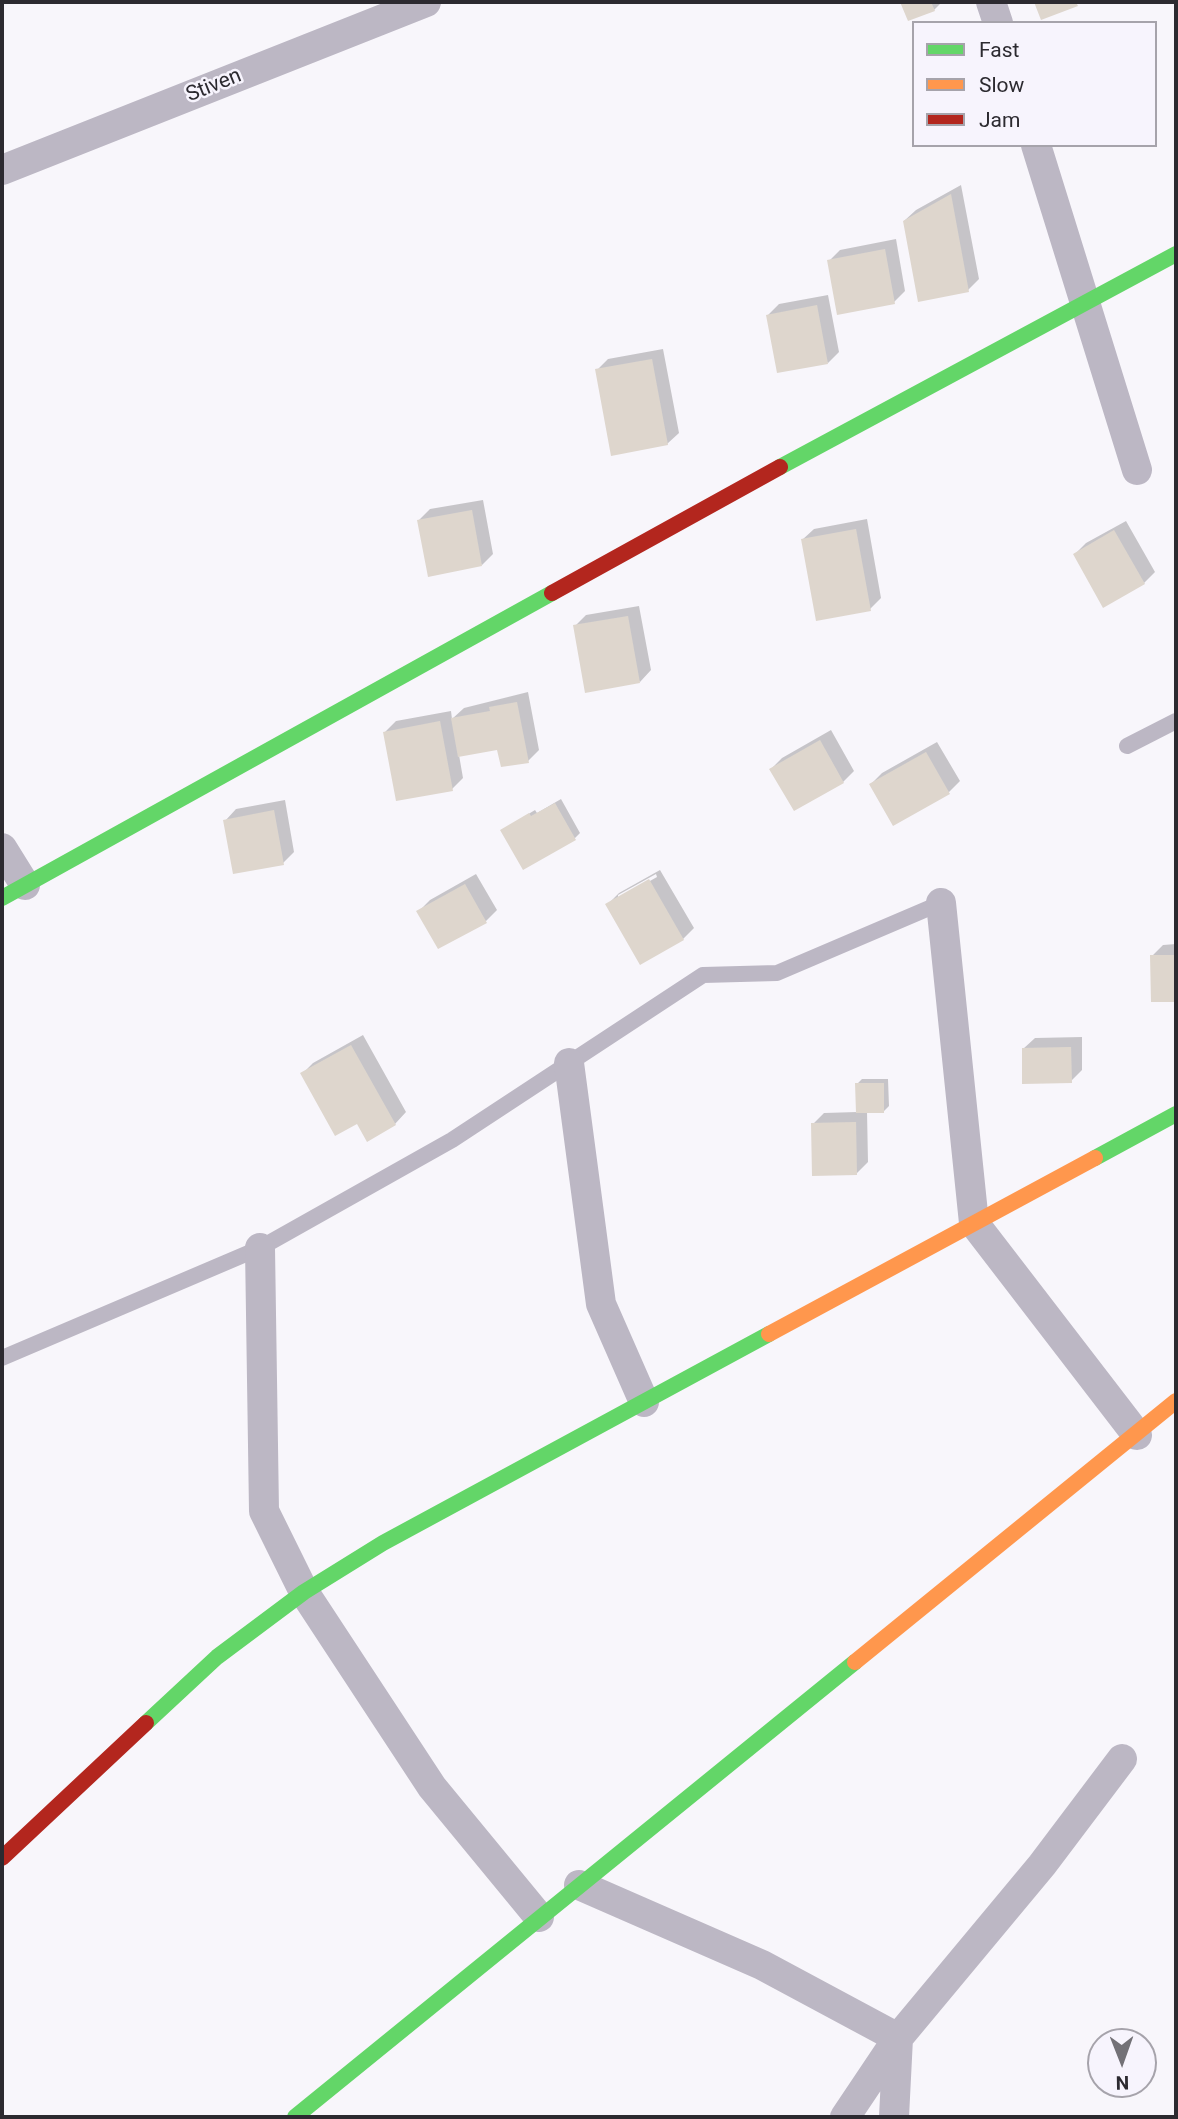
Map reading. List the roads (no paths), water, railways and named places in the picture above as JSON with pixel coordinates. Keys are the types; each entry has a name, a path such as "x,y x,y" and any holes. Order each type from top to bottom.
{"street":[{"name":"Stiven","path":"2,170 426,2"},
{"path":"991,2 997,21"},
{"path":"1037,147 1137,470"},
{"path":"2,848 13,891 886,408 1176,254"},
{"path":"941,903 974,1223 1137,1435"},
{"path":"569,1063 601,1304 644,1402"},
{"path":"2,1858 216,1657 304,1592 383,1543 1176,1114"},
{"path":"260,1248 264,1511 304,1592 432,1787 539,1917"},
{"path":"295,2117 1176,1401"},
{"path":"845,2117 898,2038 1042,1865 1122,1759"},
{"path":"579,1885 762,1965 898,2038"},
{"path":"894,2117 898,2038"}],"lane":[{"path":"1127,746 1176,721"},
{"path":"2,1358 260,1248 452,1140 703,975 777,973 941,903"}]}
